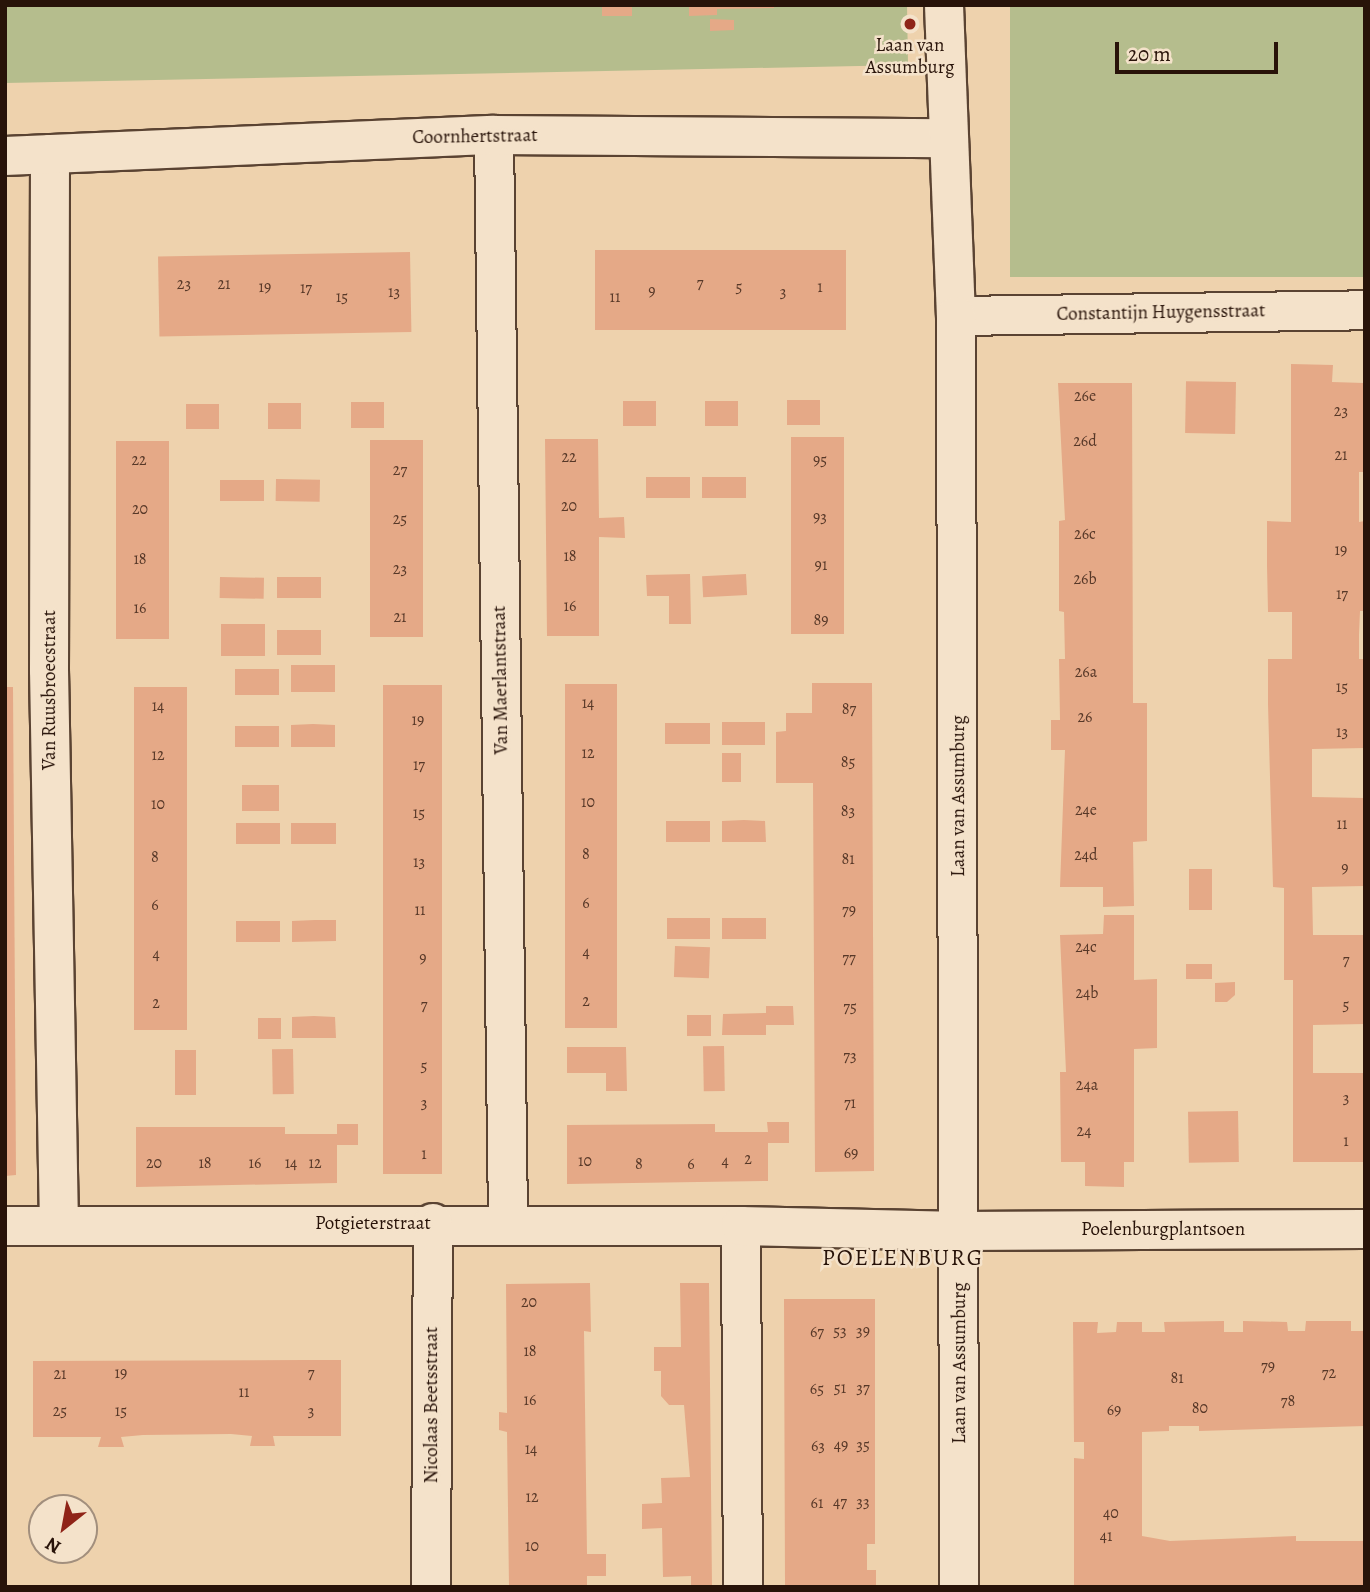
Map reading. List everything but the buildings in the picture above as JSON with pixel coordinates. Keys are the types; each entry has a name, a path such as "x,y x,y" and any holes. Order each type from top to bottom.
{"street":[{"name":"Laan van Assumburg","path":"944,5 946,138 956,316 961,1231 960,1587"},
{"name":"Coornhertstraat","path":"5,156 494,135 946,138"},
{"name":"Van Maerlantstraat","path":"494,135 508,1224"},
{"name":"Van Ruusbroecstraat","path":"50,154 49,656 60,1226"},
{"name":"Constantijn Huygensstraat","path":"956,316 1365,310"},
{"name":"Potgieterstraat","path":"5,1226 433,1223 961,1231"},
{"name":"Nicolaas Beetsstraat","path":"431,1587 433,1223"},
{"path":"741,1226 743,1587"},
{"name":"Poelenburgplantsoen","path":"961,1231 1365,1228"}],"green space":[{"path":"5,5 907,5 908,65 5,83"},
{"path":"1010,5 1365,5 1365,277 1010,277"}],"place":[{"name":"Laan van Assumburg","path":"910,24"}],"district":[{"name":"POELENBURG","path":"903,1258"}]}
